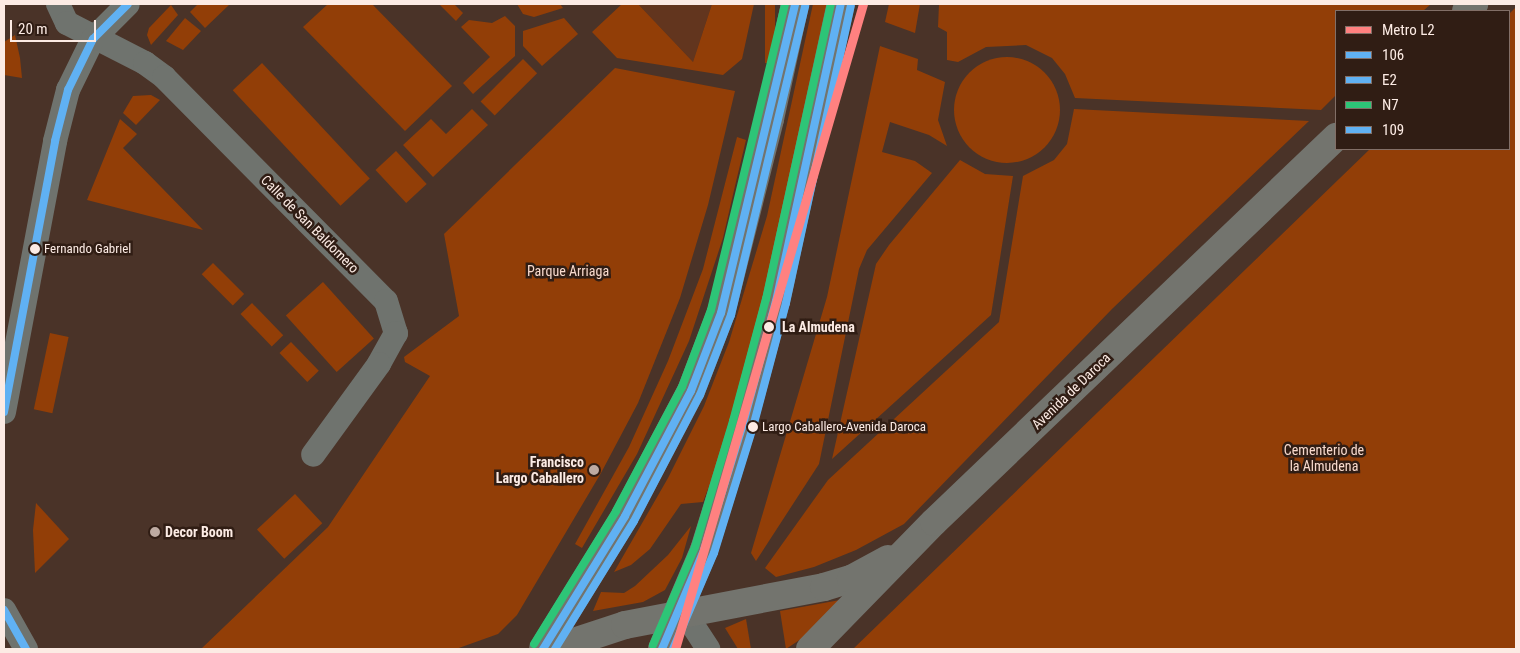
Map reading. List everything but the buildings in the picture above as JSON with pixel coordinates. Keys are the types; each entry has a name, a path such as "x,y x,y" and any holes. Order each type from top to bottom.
{"main road":[{"path":"543,649 625,516 691,391 721,313 795,4"},
{"path":"662,649 680,613 704,550 735,450 776,301 841,4"},
{"name":"Avenida de Daroca","path":"810,649 934,522 1335,138"},
{"path":"552,649 625,625 824,587 851,579 886,562 934,522"}],"street":[{"path":"58,4 67,23 93,39"},
{"path":"4,412 55,141 68,90 93,39 128,4"},
{"name":"Calle de San Baldomero","path":"93,39 145,63 164,77 386,301 394,319 396,333 379,364 313,455"},
{"path":"4,610 26,649"},
{"path":"680,613 692,624 708,649"}],"shaded area":[{"path":"638,4 712,4 693,62"}],"green space":[{"path":"198,4 230,4 205,28 190,12"},
{"path":"328,4 372,4 452,86 405,131 303,27"},
{"path":"439,4 454,4 463,13 456,21"},
{"path":"517,4 560,4 563,8 534,17 523,14"},
{"path":"622,4 638,4 693,62 712,4 754,4 742,59 723,75 617,58 592,32"},
{"path":"765,4 775,4 775,63 765,63"},
{"path":"813,4 829,4 766,294 714,473 703,502 681,504 650,549 631,565 614,572 668,478 704,406 729,342 767,216"},
{"path":"889,4 920,4 915,33 885,22"},
{"path":"939,4 1431,4 1424,10 1335,10 1335,96 1321,110 1075,98 1065,74 1052,58 1026,45 986,47 958,62 947,60 947,32 938,27"},
{"path":"171,5 178,15 151,45 147,35 149,28"},
{"name":"Cementerio de la Almudena","path":"1516,7 1516,649 853,649 1369,150 1510,150 1510,13"},
{"path":"505,16 515,26 515,56 473,94 463,83 490,57 461,27 469,20 492,23"},
{"path":"185,18 201,31 183,50 166,41"},
{"path":"564,18 578,34 542,66 523,46 523,31"},
{"path":"15,35 22,78 4,75 4,42"},
{"path":"880,46 918,59 917,70 945,82 938,120 947,146 929,135 890,122 882,152 915,161 932,173 867,250 859,269 819,464 756,561 751,553 827,297"},
{"path":"1007,57 1027,61 1045,72 1056,90 1060,110 1056,130 1045,148 1027,159 1007,163 987,159 969,148 958,130 954,110 958,90 969,72 987,61"},
{"path":"523,59 537,73 495,116 481,101"},
{"path":"262,63 370,179 341,206 233,90"},
{"name":"Parque Arriaga","path":"615,68 735,91 708,205 680,298 638,403 601,473 517,615 498,634 456,649 201,649 328,527 430,376 405,362 404,357 459,316 444,234"},
{"path":"151,95 160,100 136,125 123,113 133,96"},
{"path":"472,109 488,125 433,177 403,145 431,119 446,134"},
{"path":"1074,109 1309,121 1112,309 904,524 856,550 814,567 776,577 765,568 828,480 999,322 1023,176 1054,160 1067,144"},
{"path":"120,119 137,134 123,148 203,230 87,200"},
{"path":"737,137 746,140 723,238 689,341 637,454 582,548 575,544 629,447 668,361 703,269"},
{"path":"396,151 427,184 406,203 376,170"},
{"path":"960,160 985,174 1013,176 991,315 832,459 876,264 889,245"},
{"path":"213,263 244,294 233,305 202,274"},
{"path":"323,282 374,338 337,372 286,315"},
{"path":"252,303 283,335 272,346 240,314"},
{"path":"50,333 69,337 52,413 34,409"},
{"path":"291,342 319,371 307,382 279,353"},
{"path":"295,494 322,523 284,559 257,529"},
{"path":"36,503 69,539 35,573 33,530"},
{"path":"691,526 682,558 665,590 643,602 593,611 601,592 624,593 635,586 668,555"},
{"path":"840,600 816,629 786,649 780,611"},
{"path":"746,619 751,649 738,649 725,628"}],"metro line":[{"name":"L2","path":"675,649 863,4"}],"transit line":[{"name":"109","path":"4,412 55,141 68,90 93,39 128,4"},
{"name":"N7","path":"534,644 616,511 682,387 711,310 785,4"},
{"name":"106","path":"543,649 625,516 691,391 721,313 795,4"},
{"name":"N7","path":"653,645 695,547 733,421 766,299 831,4"},
{"name":"106","path":"662,649 704,550 743,424 776,301 841,4"},
{"name":"E2","path":"555,649 634,521 700,395 731,315 805,6"},
{"name":"E2","path":"673,649 714,553 753,427 786,303 851,6"},
{"name":"109","path":"4,610 26,649"}],"place":[{"name":"Fernando Gabriel","path":"35,249"},
{"name":"La Almudena","path":"769,327"},
{"name":"Largo Caballero-Avenida Daroca","path":"753,427"},
{"name":"Francisco Largo Caballero","path":"594,470"},
{"name":"Decor Boom","path":"155,532"}]}
